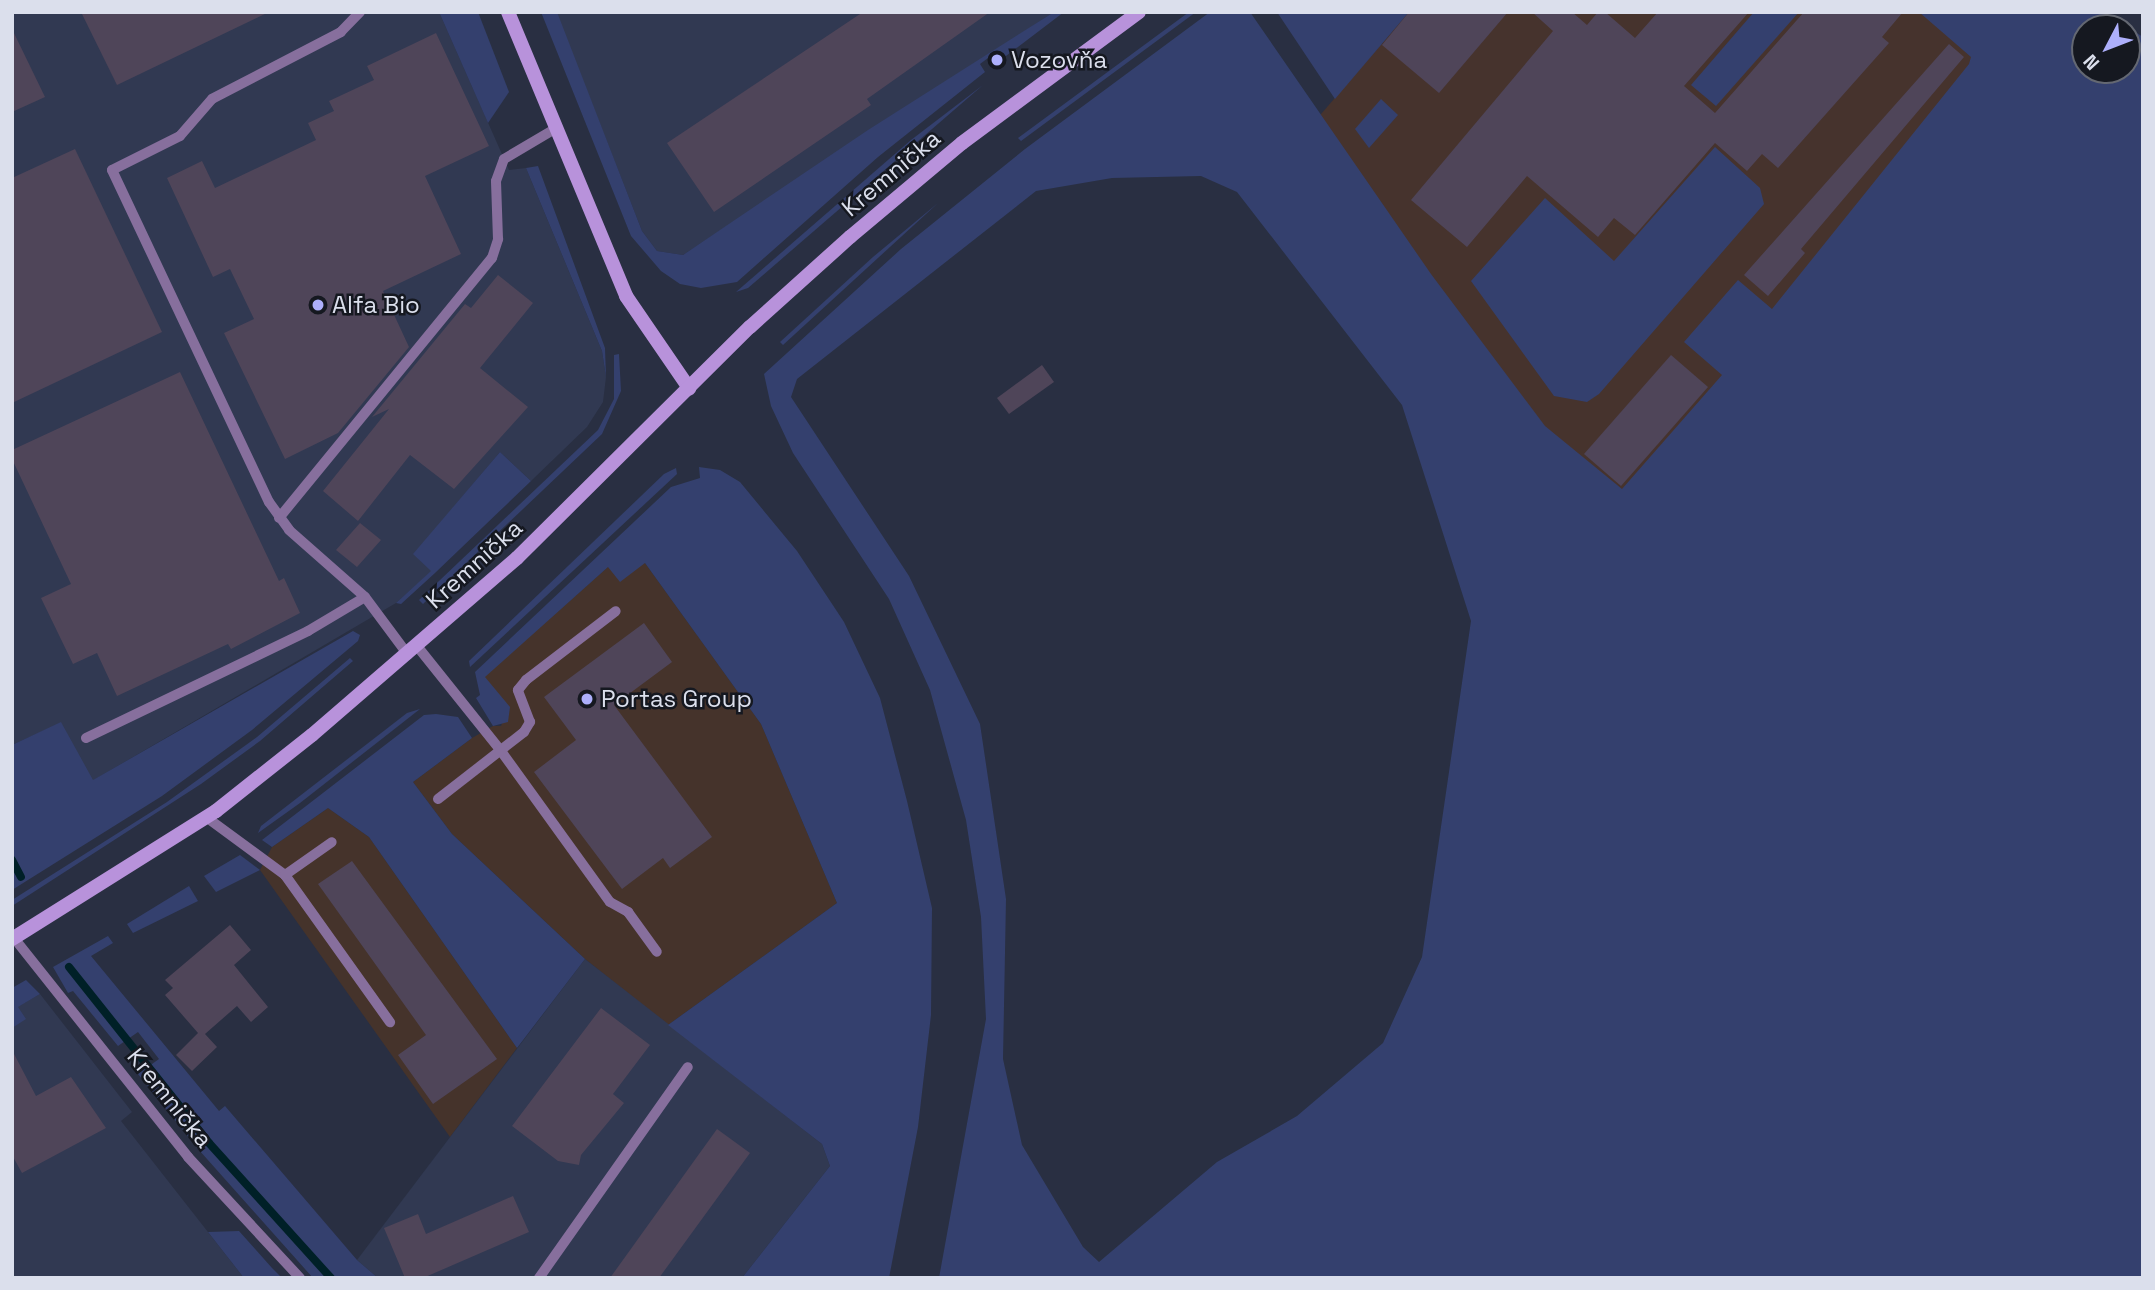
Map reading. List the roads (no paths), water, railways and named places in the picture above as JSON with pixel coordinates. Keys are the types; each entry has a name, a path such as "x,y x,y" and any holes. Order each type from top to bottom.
{"main road":[{"path":"508,12 553,130 626,296 689,388"},
{"name":"Kremnička","path":"13,939 206,817 413,651 517,558 689,388 840,246 962,143 1139,12"}],"lane":[{"path":"360,12 341,32 212,99 180,136 112,170 279,518 362,594 413,651 500,751 610,902 628,912 657,952"},
{"path":"279,518 492,258 498,239 496,181 504,159 553,130"},
{"path":"86,738 308,631 362,594"},
{"path":"438,799 500,751 530,722 519,701 518,690 526,680 616,611"},
{"path":"206,817 285,875 390,1021"},
{"path":"285,875 332,842"},
{"name":"Kremnička","path":"13,939 188,1157 300,1278"},
{"path":"539,1278 688,1068"}],"waterway":[{"path":"12,860 21,877"},
{"path":"69,967 209,1143 331,1278"}],"place":[{"name":"Vozovňa","path":"997,60"},
{"name":"Alfa Bio","path":"318,305"},
{"name":"Portas Group","path":"587,699"}]}
